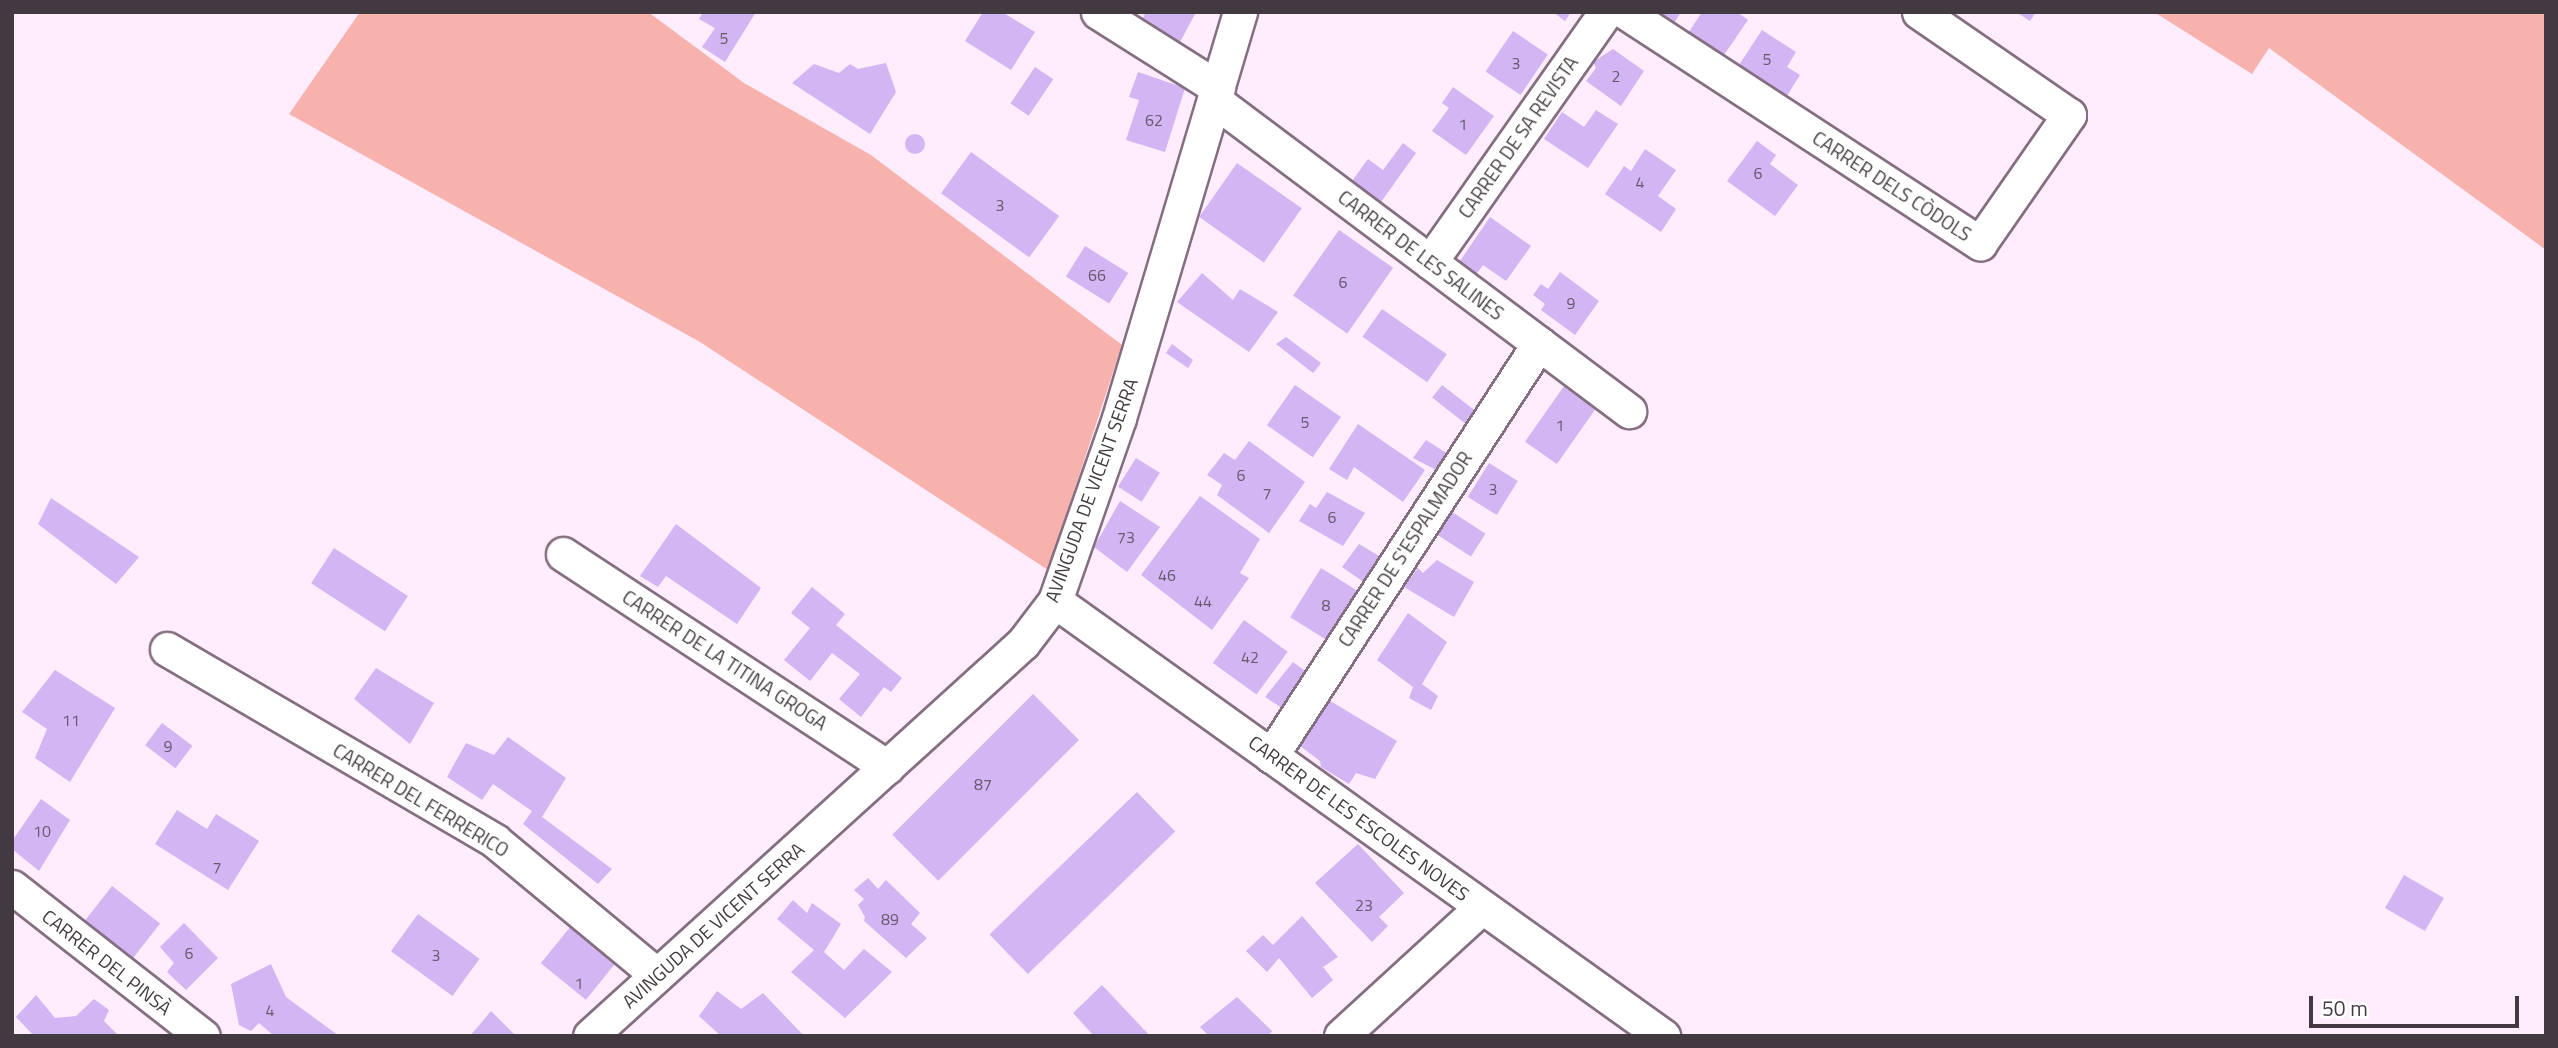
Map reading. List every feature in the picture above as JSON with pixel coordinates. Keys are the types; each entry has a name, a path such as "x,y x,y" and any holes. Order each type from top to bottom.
{"street":[{"name":"CARRER DE LES SALINES","path":"1098,12 1216,94 1430,262 1629,411"},
{"name":"AVINGUDA DE VICENT SERRA","path":"590,1036 1023,643 1055,601 1119,418 1240,12"},
{"name":"CARRER DE SA REVISTA","path":"1430,262 1606,12"},
{"name":"CARRER DELS CÒDOLS","path":"1625,12 1980,243 2069,115 1919,12"},
{"name":"CARRER DE S'ESPALMADOR","path":"1271,756 1539,343"},
{"name":"CARRER DE LA TITINA GROGA","path":"563,554 887,767"},
{"name":"CARRER DE LES ESCOLES NOVES","path":"1055,601 1663,1036"},
{"name":"CARRER DEL FERRERICO","path":"167,649 495,841 657,975"},
{"name":"CARRER DEL PINSÀ","path":"12,887 203,1036"},
{"path":"1341,1036 1482,907"}],"shaded area":[{"path":"360,12 648,12 744,83 871,155 1122,345 1048,570 700,342 289,114"},
{"path":"2154,12 2546,12 2546,250 2269,48 2252,74"}],"building":[{"path":"703,12 756,12 725,62 702,47 715,28 699,19"},
{"path":"983,12 1002,12 1035,32 1011,70 965,41"},
{"path":"1146,12 1196,12 1179,44 1142,20"},
{"path":"1553,12 1571,12 1565,21"},
{"path":"1656,12 1681,12 1674,23"},
{"path":"1702,12 1737,12 1748,20 1724,55 1689,32"},
{"path":"2016,12 2036,12 2030,21"},
{"path":"1762,30 1796,52 1787,67 1800,75 1785,99 1737,68"},
{"path":"1513,31 1548,54 1520,95 1486,72"},
{"path":"1613,49 1644,71 1621,106 1586,81 1596,68 1593,62"},
{"path":"886,63 896,92 870,134 792,83 814,64 839,73 850,64 858,69"},
{"path":"1035,67 1053,79 1029,116 1010,103"},
{"path":"1138,72 1185,88 1165,152 1126,140 1139,100 1129,97"},
{"path":"1453,87 1494,116 1466,155 1432,131 1449,108 1442,103"},
{"path":"1596,110 1618,124 1588,168 1544,139 1562,112 1584,127"},
{"path":"915,134 922,137 925,144 922,151 915,154 908,151 905,144 908,137"},
{"path":"1757,141 1776,155 1770,164 1798,185 1775,216 1727,181"},
{"path":"1403,143 1416,153 1381,202 1352,181 1368,159 1383,170"},
{"path":"1645,149 1676,170 1658,196 1676,209 1661,232 1605,194 1624,166 1631,171"},
{"path":"971,152 1059,216 1029,257 941,193"},
{"path":"1237,163 1302,208 1264,262 1199,217"},
{"path":"1381,202 1432,239 1425,249 1374,212"},
{"path":"1490,217 1531,246 1506,281 1483,265 1475,276 1458,264"},
{"path":"1339,230 1393,268 1347,333 1293,296"},
{"path":"1085,246 1128,273 1109,304 1066,277"},
{"path":"1560,272 1599,301 1575,335 1541,310 1545,304 1533,295 1541,284 1548,289"},
{"path":"1202,273 1233,300 1240,289 1278,312 1249,352 1177,302"},
{"path":"1382,309 1447,354 1427,382 1362,337"},
{"path":"1286,337 1321,363 1313,373 1276,344"},
{"path":"1172,344 1193,360 1188,368 1166,353"},
{"path":"1295,385 1341,417 1313,457 1267,425"},
{"path":"1442,385 1475,411 1465,423 1432,398"},
{"path":"1564,386 1596,408 1557,464 1525,442"},
{"path":"1358,424 1425,470 1403,502 1354,467 1347,480 1329,469"},
{"path":"1426,440 1451,456 1440,472 1413,458"},
{"path":"1249,441 1305,482 1269,533 1217,495 1222,485 1207,475 1224,453 1235,460"},
{"path":"1136,458 1160,473 1142,502 1118,487"},
{"path":"1489,463 1518,481 1497,515 1468,497"},
{"path":"1327,492 1365,513 1343,546 1299,521 1310,504 1316,508"},
{"path":"1200,496 1260,539 1240,573 1249,578 1212,630 1141,575"},
{"path":"51,498 139,557 116,584 38,524"},
{"path":"1120,501 1160,527 1127,572 1094,547"},
{"path":"1452,512 1486,534 1471,556 1437,535"},
{"path":"676,524 761,588 737,624 666,576 658,587 640,576"},
{"path":"1359,544 1384,559 1365,583 1342,567"},
{"path":"334,548 408,596 385,631 311,583"},
{"path":"1437,560 1474,582 1454,617 1404,587 1418,568 1423,573"},
{"path":"1321,568 1363,594 1332,643 1290,617"},
{"path":"812,587 845,614 836,625 902,678 891,692 884,687 861,717 839,699 860,674 832,653 810,681 784,660 810,628 791,613"},
{"path":"1408,613 1447,642 1422,684 1438,696 1431,710 1409,698 1413,687 1377,660"},
{"path":"1244,620 1288,652 1257,695 1213,663"},
{"path":"1293,662 1309,674 1285,710 1265,697"},
{"path":"376,668 434,703 410,744 354,699"},
{"path":"55,670 115,708 70,782 35,758 47,729 22,712"},
{"path":"1033,694 1079,740 938,881 892,835"},
{"path":"1322,696 1397,741 1375,779 1356,773 1349,784 1321,767 1320,761 1296,743"},
{"path":"162,723 192,746 175,768 145,745"},
{"path":"508,737 566,778 542,817 612,869 598,884 523,824 532,811 493,784 482,800 447,777 466,743 494,755"},
{"path":"1137,792 1175,832 1028,974 990,934"},
{"path":"41,799 70,820 39,871 12,849 12,841"},
{"path":"177,810 207,829 216,814 259,841 228,890 155,844"},
{"path":"1358,844 1404,893 1379,917 1388,926 1372,942 1315,883"},
{"path":"2404,875 2444,898 2425,931 2385,908"},
{"path":"868,878 878,889 886,880 920,913 911,924 927,938 906,958 864,921 865,917 858,905 864,899 854,890"},
{"path":"112,886 160,924 132,960 84,922"},
{"path":"793,900 807,913 812,903 841,924 824,952 844,970 864,949 892,972 845,1018 791,972 814,950 777,919"},
{"path":"418,914 479,959 452,996 391,951"},
{"path":"1302,916 1338,957 1323,967 1333,980 1312,998 1279,958 1267,972 1246,951 1263,935 1273,945"},
{"path":"184,923 218,958 186,990 167,972 174,963 160,947"},
{"path":"571,926 616,963 586,1000 541,963"},
{"path":"271,964 286,997 339,1036 274,1036 259,1023 251,1031 239,1025 231,984"},
{"path":"1102,985 1150,1036 1094,1036 1073,1013"},
{"path":"717,991 741,1009 763,993 804,1036 721,1036 699,1016"},
{"path":"36,995 55,1018 76,1016 94,999 109,1010 104,1021 119,1036 34,1036 16,1017"},
{"path":"1237,997 1272,1031 1268,1036 1209,1036 1200,1027"},
{"path":"491,1011 516,1036 470,1036"}]}
